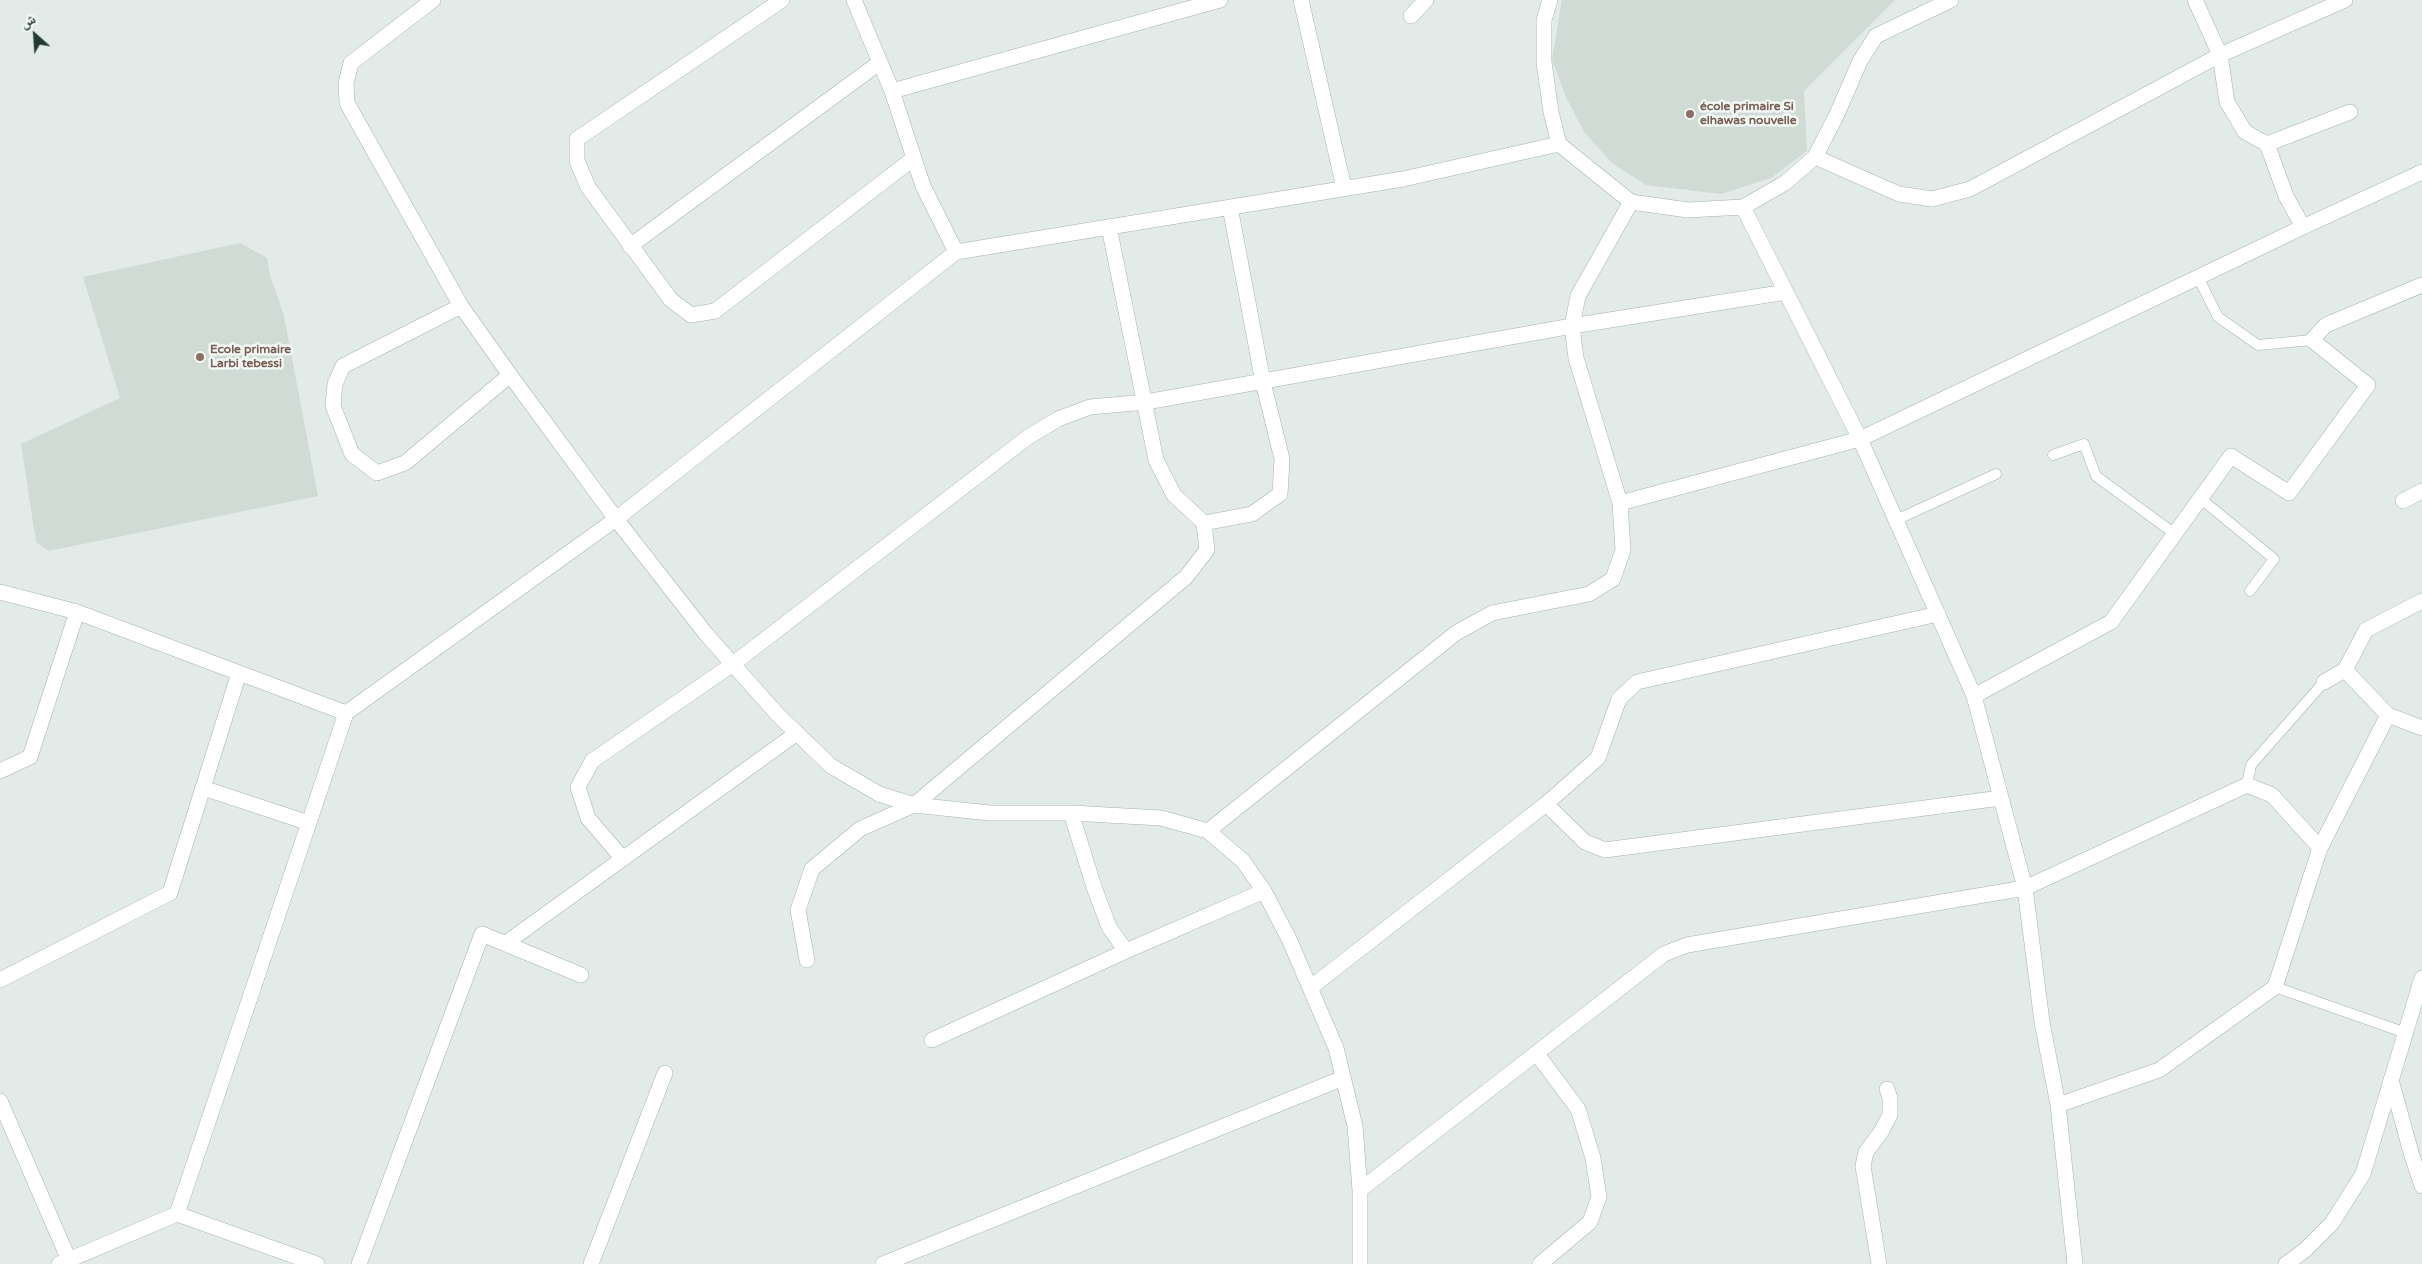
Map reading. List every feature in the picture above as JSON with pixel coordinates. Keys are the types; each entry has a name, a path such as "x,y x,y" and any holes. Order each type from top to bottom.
{"street":[{"path":"433,0 351,63 346,83 347,103 461,306 510,375 616,519 706,634 778,714 831,766 879,794 914,804 990,813 1071,813 1161,818 1208,831 1243,861 1264,891 1336,1048 1355,1126 1360,1190 1360,1264"},
{"path":"782,0 578,139 577,161 588,187 671,300 690,315 715,311 914,158"},
{"path":"854,0 892,91 922,186 956,252"},
{"path":"892,91 1220,0"},
{"path":"1301,0 1344,188"},
{"path":"1411,16 1426,0"},
{"path":"1550,0 1544,20 1544,62 1551,112 1559,144 1631,202 1688,210 1743,207 1785,183 1815,157 1837,114 1860,61 1876,36 1952,0"},
{"path":"2195,0 2220,55 2227,102 2245,132 2267,144 2286,196 2303,227"},
{"path":"1815,157 1899,194 1932,198 1970,189 2220,55 2344,0"},
{"path":"630,246 879,63"},
{"path":"2267,144 2350,112"},
{"path":"178,1214 346,713 616,519 956,252 1403,179 1559,144"},
{"path":"1620,503 1860,439 2422,172"},
{"path":"1208,831 1456,633 1492,613 1589,594 1613,579 1622,550 1620,503 1576,358 1572,326 1578,296 1631,202"},
{"path":"1204,523 1252,514 1280,494 1282,459 1263,382 1230,207"},
{"path":"1743,207 1860,439 1974,696 2025,888 2042,1022 2058,1105 2075,1264"},
{"path":"807,960 798,910 812,869 860,829 914,804 1186,577 1207,550 1204,523 1174,496 1156,460 1146,402 1109,227"},
{"path":"1974,696 2111,622 2231,456 2289,493 2368,385 2312,340 2326,325 2422,285"},
{"path":"623,858 588,818 578,787 592,761 733,664 1028,437 1058,419 1090,407 1146,402 1572,326 1786,292"},
{"path":"461,306 343,366 335,384 333,406 352,454 377,472 405,463 510,375"},
{"path":"2403,501 2422,491"},
{"path":"0,592 77,612 346,713"},
{"path":"2324,682 2345,670 2366,630 2422,601"},
{"path":"0,771 30,757 77,612"},
{"path":"1310,988 1546,804 1598,758 1619,699 1637,682 1938,614"},
{"path":"2345,670 2388,715 2422,728"},
{"path":"0,980 170,893 239,673"},
{"path":"2058,1105 2159,1070 2275,987 2320,848 2388,715"},
{"path":"506,944 797,733"},
{"path":"1360,1190 1664,954 1687,945 2025,888 2246,785 2272,795 2320,848"},
{"path":"203,788 309,822"},
{"path":"1546,804 1585,842 1605,850 2001,798"},
{"path":"1071,813 1094,887 1109,927 1126,951"},
{"path":"932,1040 1126,951 1264,891"},
{"path":"359,1264 482,934 581,975"},
{"path":"2286,1264 2305,1250 2332,1223 2363,1174 2422,978"},
{"path":"1537,1054 1578,1109 1593,1158 1599,1197 1590,1222 1540,1264"},
{"path":"591,1264 665,1072"},
{"path":"883,1264 1343,1078"},
{"path":"2391,1080 2422,1186"},
{"path":"1879,1264 1863,1166 1866,1152 1890,1116 1890,1098 1887,1089"},
{"path":"0,1101 64,1262 178,1214 317,1264"}],"lane":[{"path":"2198,277 2218,317 2258,345 2312,340"},
{"path":"2052,455 2084,444 2096,476 2175,534"},
{"path":"1896,520 1996,474"},
{"path":"2200,498 2274,559 2250,591"},
{"path":"2246,785 2251,765 2324,682"},
{"path":"2275,987 2406,1033"}],"shaded area":[{"name":"école primaire Si elhawas nouvelle","path":"1562,0 1895,0 1804,91 1807,151 1771,178 1721,194 1646,185 1612,163 1584,132 1566,97 1552,60"},
{"name":"Ecole primaire Larbi tebessi","path":"240,243 267,258 270,275 284,316 318,496 49,551 36,542 21,444 120,398 83,277"}],"place":[{"name":"école primaire Si elhawas nouvelle","path":"1690,114"},
{"name":"Ecole primaire Larbi tebessi","path":"200,357"}]}
